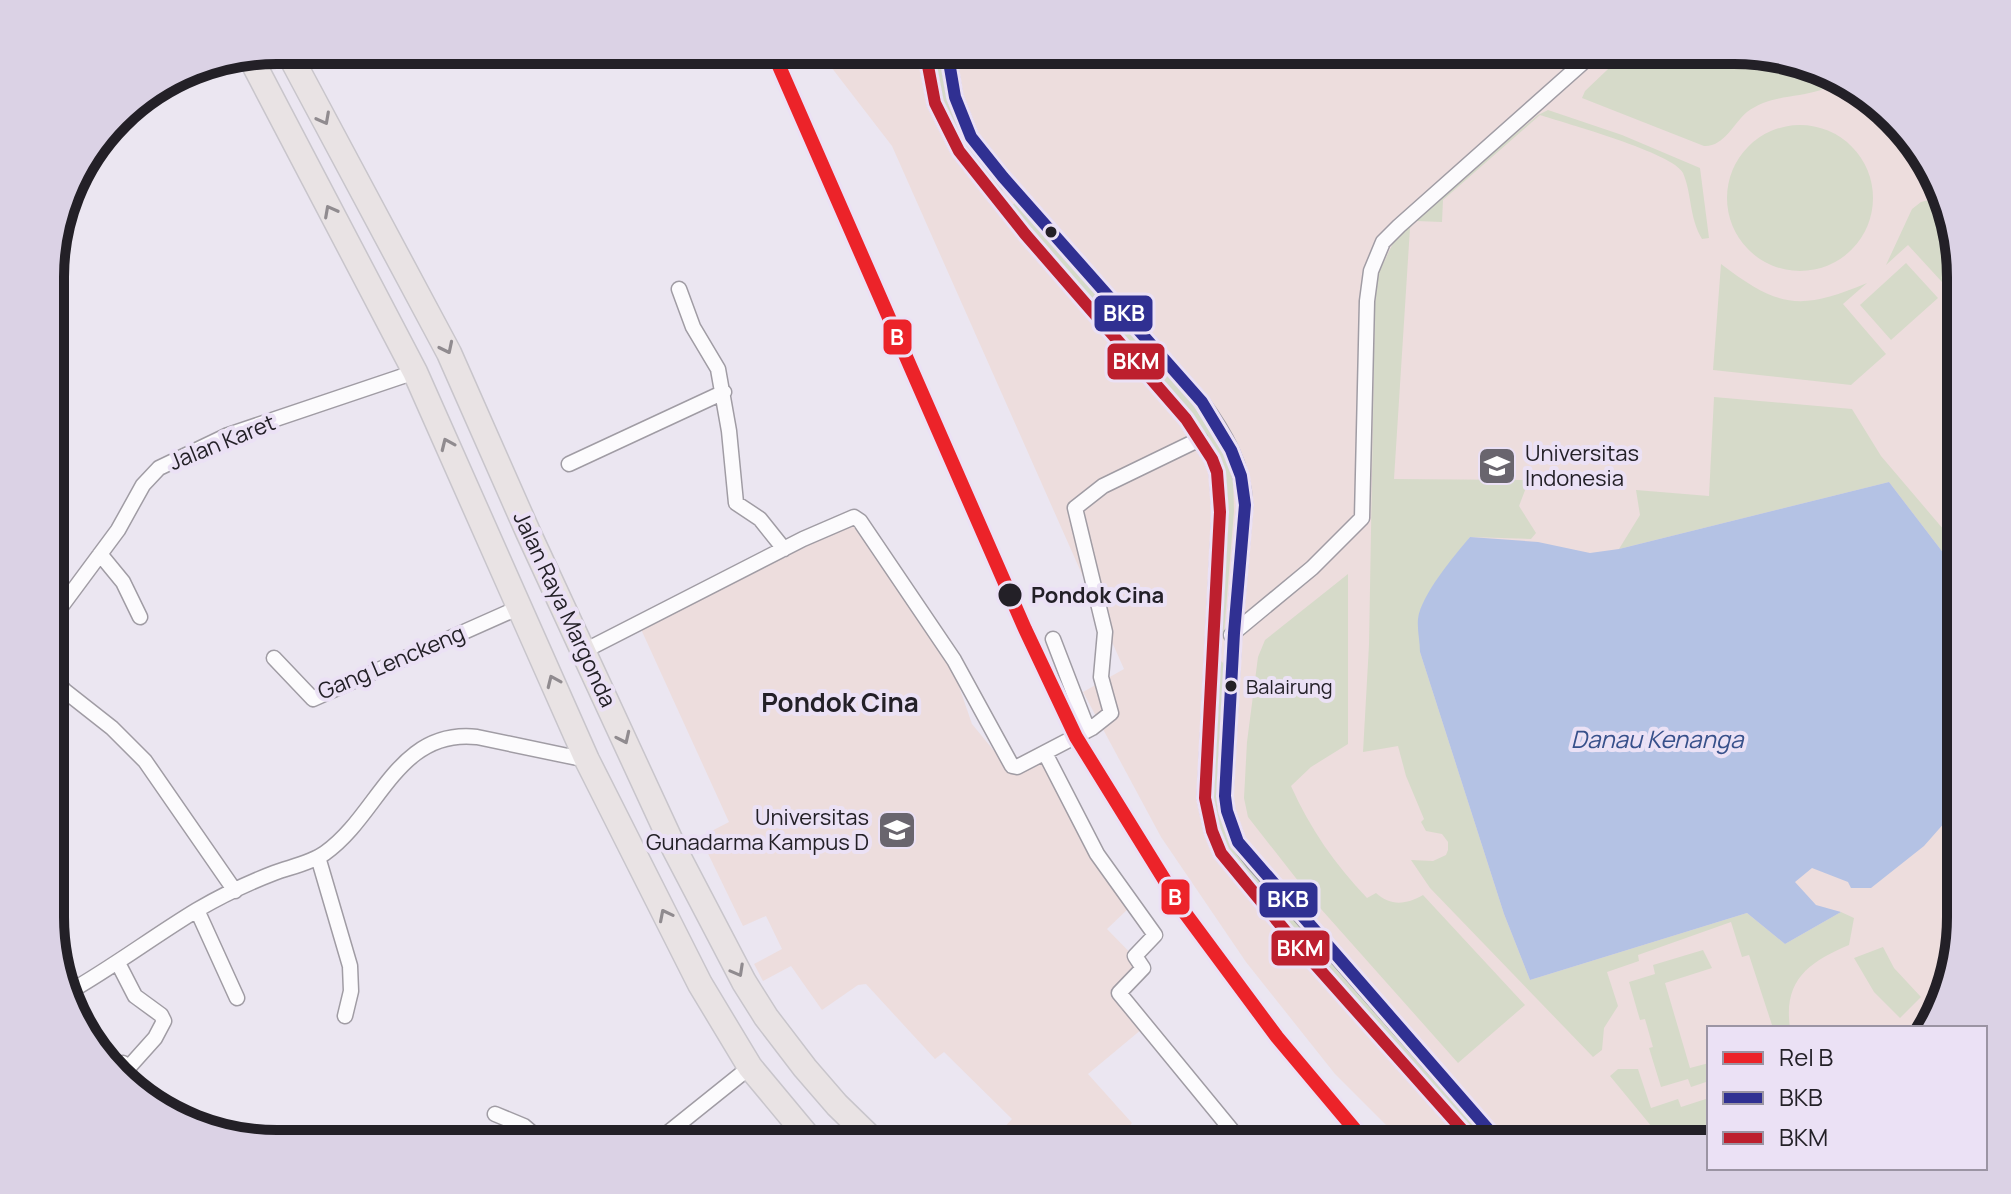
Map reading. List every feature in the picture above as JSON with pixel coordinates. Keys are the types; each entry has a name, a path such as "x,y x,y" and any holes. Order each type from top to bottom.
{"main road":[{"name":"Jalan Raya Margonda","path":"294,64 449,353 675,850 744,982 805,1068 863,1130"},
{"name":"Jalan Raya Margonda","path":"254,66 415,372 587,760 700,984 750,1067 801,1130"}],"street":[{"path":"927,64 941,120 959,151 1037,247 1167,396 1200,439 1217,472 1219,494 1205,798 1212,831 1221,853 1288,934 1463,1130"},
{"path":"949,64 955,97 971,137 1202,402 1234,454 1244,486 1245,505 1225,796 1238,842 1484,1130"},
{"path":"1211,650 1312,568 1362,518 1367,301 1371,271 1383,242 1581,64"},
{"path":"1001,204 1015,191"},
{"path":"1037,247 1045,239 1036,229 1044,222"},
{"path":"679,289 693,327 718,369 724,392 736,503 760,519 784,549"},
{"name":"Jalan Karet","path":"64,603 118,530 143,485 169,461 228,435 415,372"},
{"path":"569,464 724,392"},
{"path":"584,651 851,517 860,521 954,660 1012,766 1017,767 1088,730 1111,712 1101,677 1105,632 1075,508 1103,486 1200,439"},
{"path":"100,554 123,582 140,617"},
{"name":"Gang Lenckeng","path":"274,658 313,699 520,607"},
{"path":"1053,639 1088,730"},
{"path":"64,690 145,761 235,891"},
{"path":"76,988 197,910 318,857 343,838 400,767 416,752 438,739 460,735 477,737 587,760"},
{"path":"1045,753 1097,854 1155,936 1135,956 1143,968 1119,993 1232,1130"},
{"path":"318,857 350,966 351,991 345,1016"},
{"path":"197,910 237,998"},
{"path":"118,963 135,996 161,1015 164,1021 155,1038 124,1064"},
{"path":"671,1130 750,1067"},
{"path":"495,1114 529,1130"}],"shaded area":[{"name":"Universitas Indonesia","path":"829,64 1734,64 1789,71 1815,80 1864,108 1885,126 1903,147 1931,196 1947,263 1947,931 1936,985 1916,1026 1707,1026 1707,1130 1391,1130 1335,1074 1246,962 1161,837 1083,692 1124,669 892,146"},
{"name":"Universitas Gunadarma Kampus D","path":"848,521 861,529 952,666 972,724 1009,769 1044,759 1130,907 1107,929 1146,969 1118,997 1142,1029 1088,1074 1132,1123 1126,1130 1002,1130 1012,1119 944,1052 935,1059 866,984 858,985 822,1010 791,966 763,981 754,964 782,949 766,916 743,926 700,837 729,822 640,627"}],"green space":[{"path":"934,64 943,64 953,111 1005,188 1002,191 971,161 941,104"},
{"path":"1613,64 1762,66 1789,71 1825,85 1821,90 1756,107 1747,112 1723,139 1704,146 1582,98 1585,91"},
{"path":"1548,110 1622,135 1700,168 1709,238 1702,239 1698,231 1686,181 1675,165 1640,148 1540,115 1443,200 1442,222 1416,221 1410,228 1394,479 1529,480 1519,506 1536,533 1531,539 1470,537 1444,573 1420,652 1504,914 1530,980 1747,913 1785,944 1841,912 1854,918 1849,945 1811,966 1795,985 1789,1011 1790,1026 1772,1026 1749,955 1742,957 1731,922 1638,955 1639,961 1607,972 1618,1006 1604,1028 1602,1050 1593,1057 1430,888 1411,860 1433,861 1446,855 1448,842 1442,834 1426,831 1421,822 1424,819 1406,776 1398,746 1363,752 1369,645 1378,274 1398,233 1538,115"},
{"path":"1800,125 1828,131 1851,147 1867,170 1873,198 1867,226 1851,249 1828,265 1800,271 1772,265 1749,249 1733,226 1727,198 1733,170 1749,147 1772,131"},
{"path":"1932,199 1936,209 1947,263 1947,287 1908,245 1886,265 1912,209"},
{"path":"1015,202 1184,392 1227,455 1233,478 1234,511 1224,633 1221,636 1218,635 1227,490 1213,448 1174,392 1012,206"},
{"path":"1906,263 1938,298 1891,340 1860,305"},
{"path":"1721,264 1759,289 1791,300 1824,298 1867,283 1843,304 1886,354 1851,385 1713,370"},
{"path":"1714,397 1852,409 1881,456 1947,534 1947,558 1889,482 1619,549 1640,515 1636,490 1709,496"},
{"path":"1348,574 1348,744 1311,767 1291,786 1324,845 1367,898 1376,893 1398,903 1423,895 1525,1005 1458,1063 1313,900 1248,817 1244,798 1247,742 1258,657 1265,640"},
{"path":"1218,662 1225,665 1218,797 1224,828 1233,846 1479,1130 1468,1130 1243,872 1222,841 1213,813 1211,793"},
{"path":"1883,947 1894,968 1921,997 1900,1018 1874,992 1854,958"},
{"path":"1703,950 1712,968 1665,983 1690,1068 1707,1064 1707,1082 1691,1087 1688,1079 1661,1087 1649,1048 1653,1047 1645,1019 1640,1020 1629,982 1655,974 1653,965"},
{"path":"1618,1069 1638,1069 1651,1108 1678,1099 1681,1107 1707,1099 1707,1130 1654,1130 1610,1076"}],"water":[{"name":"Danau Kenanga","path":"1889,482 1947,558 1947,820 1924,846 1871,888 1851,888 1848,882 1812,868 1795,882 1816,905 1841,912 1785,944 1747,913 1530,980 1504,914 1420,652 1420,609 1439,576 1470,537 1538,542 1590,553 1619,549"}],"rail line":[{"name":"B","path":"778,64 1025,629 1076,737 1185,913 1277,1037 1355,1130"}],"transit line":[{"name":"BKM","path":"928,64 935,103 959,151 1025,234 1186,419 1217,472 1220,512 1205,798 1212,831 1221,853 1288,934 1463,1130"},
{"name":"BKB","path":"949,64 955,97 971,137 1202,402 1231,450 1241,476 1245,505 1225,796 1238,842 1489,1130"}],"place":[{"name":"Universitas Indonesia","path":"1497,466"},
{"name":"Pondok Cina","path":"1010,595"},
{"name":"Balairung","path":"1231,686"},
{"name":"Universitas Gunadarma Kampus D","path":"897,830"}],"district":[{"name":"Pondok Cina","path":"840,702"}]}
